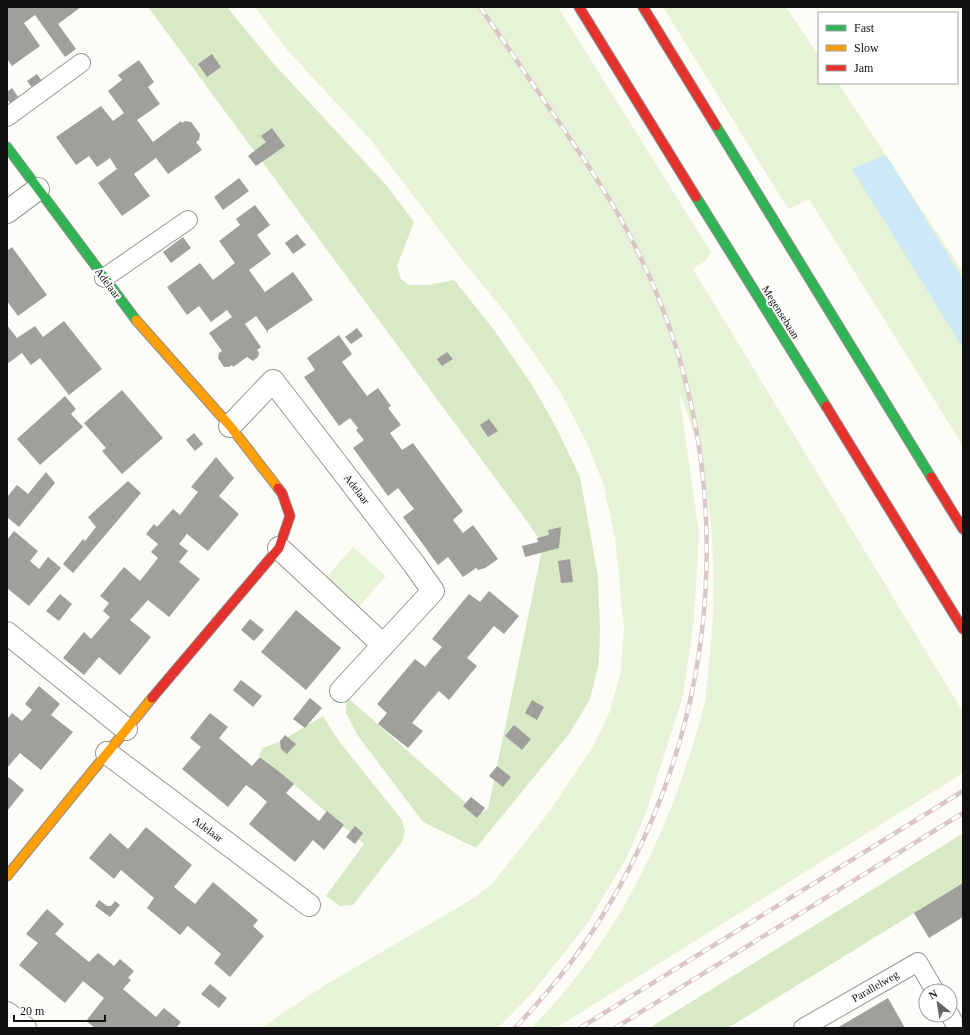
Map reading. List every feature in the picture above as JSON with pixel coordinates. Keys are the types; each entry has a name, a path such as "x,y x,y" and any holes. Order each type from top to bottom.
{"main road":[{"name":"Megensebaan","path":"579,7 963,629"},
{"path":"643,7 963,529"},
{"name":"Adelaar","path":"7,147 137,322 230,426 282,493 290,516 279,548 126,729 7,876"}],"street":[{"path":"7,212 38,189"},
{"name":"Adelaar","path":"230,426 273,381 414,564 433,591 341,691"},
{"path":"279,548 383,645"},
{"path":"7,633 126,729"},
{"name":"Adelaar","path":"107,753 309,905"},
{"path":"7,1013 25,1028"}],"lane":[{"path":"7,117 81,63"},
{"path":"104,278 188,220"},
{"name":"Parallelweg","path":"803,1028 918,962 931,983"}],"green space":[{"path":"148,7 227,7 273,63 387,186 414,222 397,266 401,279 409,285 429,285 454,280 492,327 532,385 556,427 580,477 598,576 600,629 599,663 590,699 569,734 476,848 423,822 358,736 346,713 346,696 474,810 483,812 488,809 543,545"},
{"path":"255,7 558,7 711,252 705,261 693,269 963,712 963,773 556,1028 531,1028 562,995 590,959 638,880 676,796 691,753 704,704 712,631 713,561 707,491 700,456 691,423 679,392 699,532 694,619 683,696 646,812 626,859 587,924 532,993 498,1028 261,1028 325,985 474,898 492,884 546,816 594,745 610,711 621,671 624,628 615,538 604,486 588,445 559,390 505,312 463,261 370,139 288,51"},
{"path":"663,7 786,7 818,55 818,84 839,84 963,272 963,446 809,199 790,209 787,207"},
{"path":"353,547 386,576 358,608 325,579"},
{"path":"323,716 338,740 402,820 405,831 402,842 353,905 340,906 326,896 364,844 259,755 263,748 283,740"},
{"path":"962,834 963,883 728,1028 649,1028"}],"water":[{"path":"886,155 963,279 963,348 852,169"}],"building":[{"path":"7,7 81,7 58,24 76,49 65,57 35,15 24,23 40,46 12,66 7,59"},
{"path":"212,54 221,67 207,77 198,64"},
{"path":"139,60 154,82 148,87 160,104 137,120 153,142 181,121 182,123 185,121 191,122 200,134 199,140 196,142 202,150 168,174 156,158 134,174 150,196 122,216 98,183 117,169 110,158 97,167 89,156 76,165 56,137 101,106 113,121 124,113 108,91 122,80 118,75"},
{"path":"37,74 42,81 33,89 27,81"},
{"path":"12,88 19,98 10,103 7,99 7,92"},
{"path":"272,128 285,146 256,166 248,156 266,142 261,136"},
{"path":"239,178 249,191 223,210 214,197"},
{"path":"255,205 270,225 257,235 271,254 249,270 265,292 293,272 313,300 268,330 268,333 256,316 245,324 261,347 257,350 259,353 258,357 253,361 247,357 233,367 232,365 229,367 224,367 218,358 219,353 222,351 209,333 232,317 227,310 211,322 199,306 187,315 167,287 200,263 213,280 235,263 219,241 240,225 236,219"},
{"path":"297,234 306,245 293,254 285,243"},
{"path":"183,237 191,248 171,263 163,252"},
{"path":"12,247 47,295 18,316 7,301 7,251"},
{"path":"64,321 102,369 69,395 40,358 31,365 22,353 7,364 7,325 17,338 35,326 43,337"},
{"path":"357,328 363,336 351,344 345,337"},
{"path":"339,335 352,354 342,362 367,396 378,388 391,406 388,408 401,425 390,433 402,450 413,443 463,511 453,520 463,533 473,525 498,559 485,568 478,570 476,568 463,577 448,557 438,565 403,517 414,509 398,488 388,496 353,448 364,440 356,430 358,428 350,418 339,426 304,377 315,370 307,358"},
{"path":"447,352 453,359 442,366 437,359"},
{"path":"122,390 163,438 122,474 102,451 106,448 84,423"},
{"path":"65,396 76,409 71,414 83,427 40,465 17,439"},
{"path":"489,419 498,431 488,437 480,425"},
{"path":"194,433 203,444 195,451 186,440"},
{"path":"216,457 234,478 219,496 239,514 208,551 187,534 179,544 188,551 179,562 200,579 169,617 148,600 130,620 151,637 120,675 99,657 84,675 63,658 84,632 91,639 110,617 103,611 109,603 100,596 124,567 140,581 158,558 151,552 158,544 146,534 154,524 157,527 173,509 180,515 198,492 191,487"},
{"path":"46,472 55,483 19,527 8,518 7,519 7,497 17,485 28,494"},
{"path":"128,481 141,493 73,573 63,564 83,539 85,541 96,527 88,517"},
{"path":"561,527 559,548 525,557 522,546 538,542 537,538 549,535 548,530"},
{"path":"14,531 38,551 30,561 39,569 48,557 61,568 29,606 7,588 7,540"},
{"path":"570,559 573,582 561,583 558,561"},
{"path":"489,591 519,616 504,634 494,626 467,658 477,666 449,700 439,691 425,707 412,723 423,731 408,748 378,724 387,713 377,704 415,659 425,667 442,647 432,639 469,594 480,602"},
{"path":"60,594 72,604 59,621 46,611"},
{"path":"296,610 341,648 306,690 261,652"},
{"path":"250,619 264,630 254,641 241,630"},
{"path":"241,680 262,696 253,707 233,690"},
{"path":"39,686 60,704 51,715 73,732 41,770 20,753 7,768 7,719 12,713 22,721 32,710 25,704"},
{"path":"310,698 322,708 305,728 293,719"},
{"path":"532,700 544,707 537,720 525,713"},
{"path":"210,713 228,727 219,738 252,766 260,757 294,784 286,793 319,821 327,811 344,825 324,850 313,840 295,862 249,824 267,802 257,793 246,785 228,807 182,769 201,747 190,738"},
{"path":"514,725 531,739 522,750 505,736"},
{"path":"285,735 296,744 287,754 281,749 280,741"},
{"path":"497,766 511,777 503,787 489,776"},
{"path":"7,776 24,790 7,811"},
{"path":"471,797 485,808 477,818 463,806"},
{"path":"355,826 363,833 355,844 346,837"},
{"path":"146,827 192,865 174,887 195,904 213,882 258,920 253,926 264,936 230,977 214,963 221,954 188,926 180,935 147,908 154,898 121,870 114,879 89,858 110,833 128,849"},
{"path":"963,883 963,917 929,938 914,913"},
{"path":"99,900 107,906 111,906 115,901 120,905 110,917 95,906"},
{"path":"47,909 64,924 55,934 89,962 98,953 114,966 120,959 134,971 128,978 131,980 123,989 156,1017 164,1008 181,1022 176,1028 95,1028 86,1021 104,998 83,981 65,1003 19,965 38,943 26,934"},
{"path":"210,984 227,998 219,1008 201,994"},
{"path":"888,998 905,1028 837,1028"}],"railway":[{"path":"480,7 598,181 637,250 671,333 694,418 705,506 705,593 694,680 672,766 639,848 596,926 558,979 515,1028"},
{"path":"580,1028 963,791"},
{"path":"615,1028 963,813"}],"traffic: fast":[{"path":"716,126 931,477"},
{"path":"7,147 136,320"},
{"path":"696,197 826,406"}],"traffic: slow":[{"path":"136,320 230,426 278,488"},
{"path":"7,876 152,698"}],"traffic: jam":[{"path":"579,7 696,197"},
{"path":"643,7 716,126"},
{"path":"826,406 963,629"},
{"path":"931,477 963,529"},
{"path":"152,698 279,548 290,516 282,493 278,488"}]}
